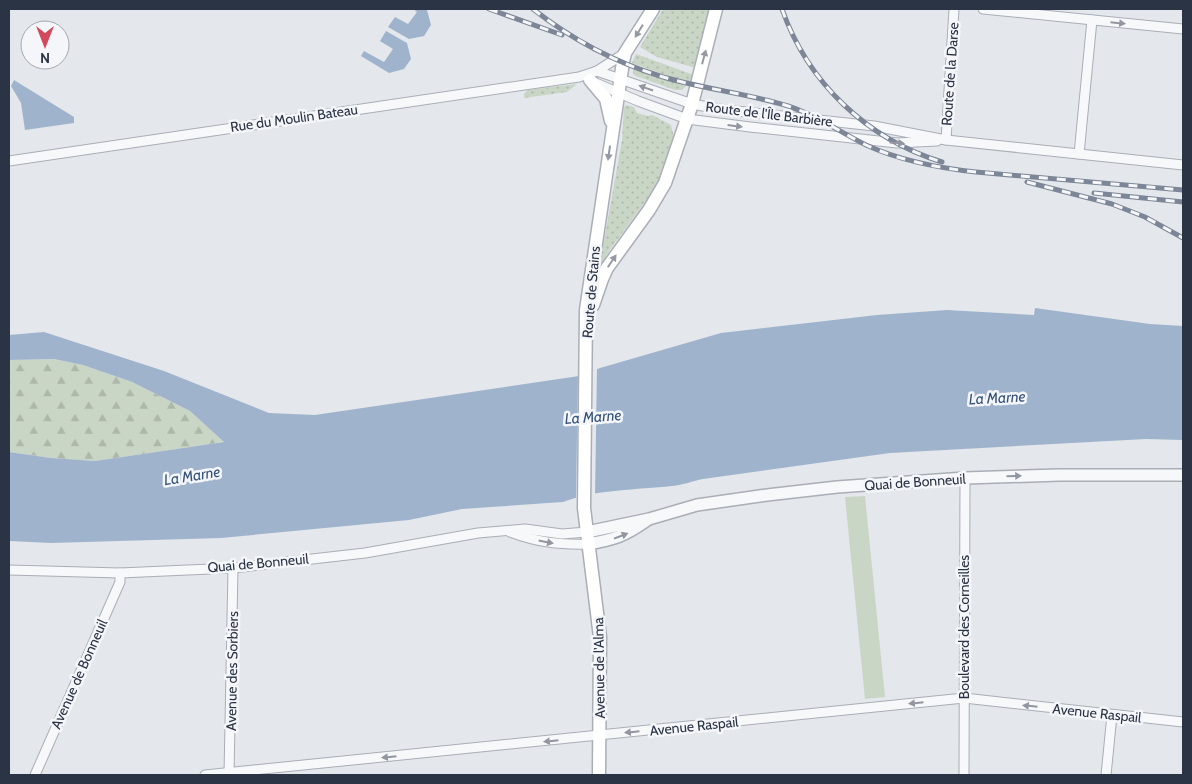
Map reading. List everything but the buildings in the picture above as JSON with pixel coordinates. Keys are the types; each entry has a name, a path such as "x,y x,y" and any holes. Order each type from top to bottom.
{"main road":[{"name":"Route de Stains","path":"586,358 586,310 612,128 625,53 653,9"},
{"name":"Route de Stains","path":"586,358 593,305 602,278 660,192 670,170 692,104 716,9"},
{"path":"589,76 606,100 612,128"},
{"name":"Avenue de l'Alma","path":"586,358 584,508 600,637 599,775"}],"street":[{"name":"Route de la Darse","path":"946,140 954,9"},
{"path":"983,9 1183,29"},
{"path":"1079,154 1092,20"},
{"path":"589,76 625,53"},
{"name":"Route de l'Île Barbière","path":"589,76 692,104 724,110 899,130 946,140 1183,165"},
{"name":"Rue du Moulin Bateau","path":"9,161 589,76"},
{"name":"Route de l'Île Barbière","path":"619,85 638,101 687,119 896,143 946,140"},
{"name":"Quai de Bonneuil","path":"9,570 120,573 233,568 365,553 471,534 505,530 525,529 587,538 681,508 767,494 837,487 965,478 1059,474 1183,475"},
{"name":"Boulevard des Corneilles","path":"964,775 965,478"},
{"name":"Avenue des Sorbiers","path":"230,774 233,568"},
{"name":"Avenue de Bonneuil","path":"35,775 120,582 120,573"},
{"name":"Avenue Raspail","path":"205,775 230,774 964,698 1183,722"},
{"path":"1106,775 1112,714"}],"green space":[{"path":"663,9 713,9 696,68 657,57 640,47"},
{"path":"636,54 694,75 692,82 671,77 632,63"},
{"path":"633,69 687,85 682,90 675,90 636,76 633,74"},
{"path":"577,84 567,92 524,98 527,90"},
{"path":"626,105 634,107 637,113 648,116 652,115 671,125 674,137 662,173 653,191 609,251 599,269 622,140 624,107"},
{"path":"54,359 83,365 132,382 190,411 224,442 95,461 51,458 9,452 9,360"},
{"path":"865,496 885,697 865,699 845,497"}],"water":[{"path":"413,9 427,10 431,25 424,36 409,39 388,27 395,17 408,24 417,12"},
{"path":"386,31 407,43 411,59 404,69 389,73 361,56 364,51 384,62 393,49 380,41"},
{"path":"14,80 74,117 74,123 25,130 21,103 11,86"},
{"name":"La Marne","path":"1035,308 1150,324 1183,326 1183,440 1146,439 890,453 703,479 676,485 603,492 563,502 462,509 409,520 221,538 51,543 9,541 9,452 51,458 95,461 224,442 190,411 132,382 83,365 54,359 9,360 9,335 44,332 164,371 269,413 315,415 579,376 600,368 721,333 877,315 947,310 1034,315"}],"pier":[{"path":"597,367 595,497 576,500 578,374"}],"railway":[{"path":"489,9 562,35"},
{"path":"533,9 577,39 626,64 660,76 788,106 818,119 879,151 906,160 976,172 1183,190"},
{"path":"782,9 793,36 807,61 824,84 844,105 865,123 889,139 915,152 942,162"},
{"path":"1027,182 1112,204 1145,217 1183,238"},
{"path":"1094,193 1183,202"}]}
